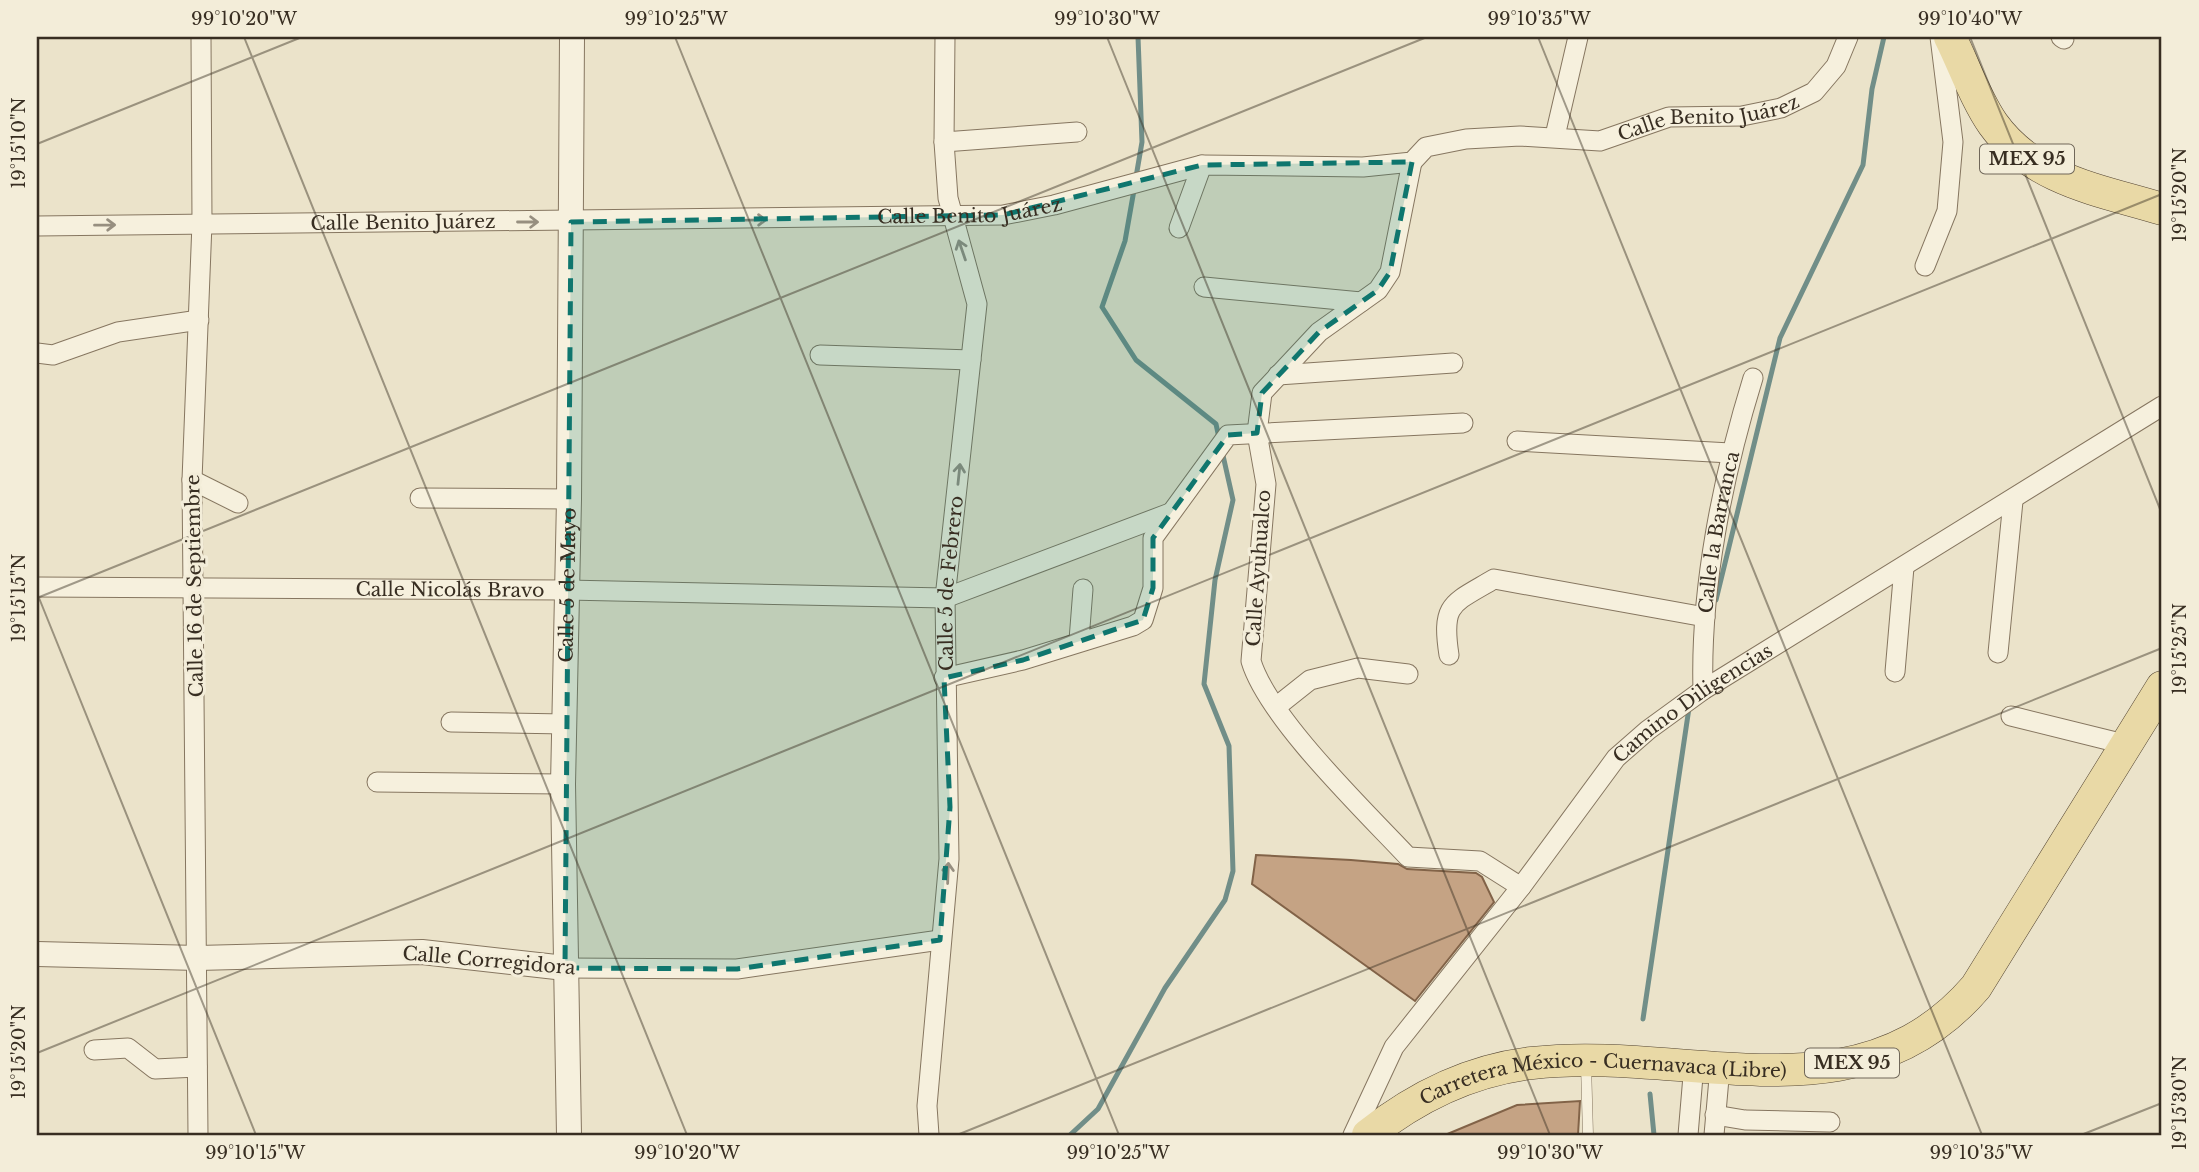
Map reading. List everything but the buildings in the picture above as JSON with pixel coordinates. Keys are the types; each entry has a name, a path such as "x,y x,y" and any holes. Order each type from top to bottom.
{"main road":[{"name":"MEX 95","path":"1950,37 1992,122 2023,156 2055,176 2162,209"},
{"name":"Carretera México - Cuernavaca (Libre)","path":"1368,1135 1408,1107 1468,1079 1530,1064 1585,1060 1775,1071 1836,1067 1900,1048 1940,1024 1976,987 2162,687"}],"street":[{"name":"Calle 16 de Septiembre","path":"198,1135 192,480 202,223 201,37"},
{"name":"Calle 5 de Mayo","path":"569,1135 563,784 569,499 572,37"},
{"name":"Calle 5 de Febrero","path":"929,1135 927,1106 940,940 947,902 950,807 944,678 945,598 977,304 975,289 951,217 944,142 945,37"},
{"path":"1555,136 1578,37"},
{"name":"Calle Benito Juárez","path":"37,226 1003,215 1054,205 1202,165 1363,167 1412,162 1426,147 1466,139 1555,136 1600,141 1668,117 1742,116 1781,108 1814,92 1836,66 1849,37"},
{"path":"1925,265 1947,211 1953,142 1940,37"},
{"path":"944,142 1077,132"},
{"name":"Calle Ayuhualco","path":"1412,162 1390,272 1378,290 1319,332 1262,393 1257,433 1266,484 1251,661 1256,679 1276,707 1328,771 1408,857 1480,861 1521,887"},
{"path":"1179,228 1202,165"},
{"path":"1204,287 1361,302"},
{"path":"37,353 53,355 118,332 199,320"},
{"path":"820,355 971,360"},
{"path":"1278,375 1453,363"},
{"name":"Calle la Barranca","path":"1703,686 1704,619 1730,453 1753,379"},
{"name":"Camino Diligencias","path":"1353,1135 1394,1047 1521,887 1616,758 1647,730 1703,686 1904,567 2162,406"},
{"path":"944,678 1023,660 1079,640 1133,626 1143,620 1153,588 1153,538 1228,435 1463,423"},
{"path":"1517,441 1730,453"},
{"path":"192,480 238,503"},
{"path":"420,498 569,499"},
{"path":"1998,653 2013,500"},
{"path":"945,598 1170,513"},
{"path":"1895,672 1904,567"},
{"path":"1449,655 1444,623 1457,601 1494,579 1704,619"},
{"name":"Calle Nicolás Bravo","path":"37,587 567,590 945,598"},
{"path":"1079,640 1083,589"},
{"path":"1276,707 1310,680 1358,668 1408,674"},
{"path":"2011,716 2128,745"},
{"path":"451,722 565,724"},
{"path":"377,782 475,780 563,784"},
{"name":"Calle Corregidora","path":"37,954 198,958 422,951 565,968 737,969 940,940"},
{"path":"94,1051 128,1048 155,1069 197,1066"},
{"path":"1707,1066 1715,1115 1714,1135"},
{"path":"1688,1135 1707,1066"},
{"path":"1715,1115 1804,1129 1830,1122"}],"lane":[{"path":"1585,1060 1588,1135"}],"highlighted area":[{"path":"1412,162 1390,272 1378,290 1319,332 1262,393 1257,433 1228,435 1153,538 1153,588 1143,620 1023,660 944,678 950,807 940,940 737,969 565,968 571,222 1003,215 1202,165"}],"waterway":[{"path":"1136,177 1142,142 1138,37"},
{"path":"1716,600 1780,338 1863,165 1872,89 1884,37"},
{"path":"1134,190 1125,241 1102,307 1136,360 1216,424 1219,438"},
{"path":"1070,1135 1098,1109 1165,988 1225,900 1233,871 1229,746 1204,684 1215,580 1233,500 1222,451"},
{"path":"1643,1019 1689,708"},
{"path":"1650,1094 1654,1135"}]}
